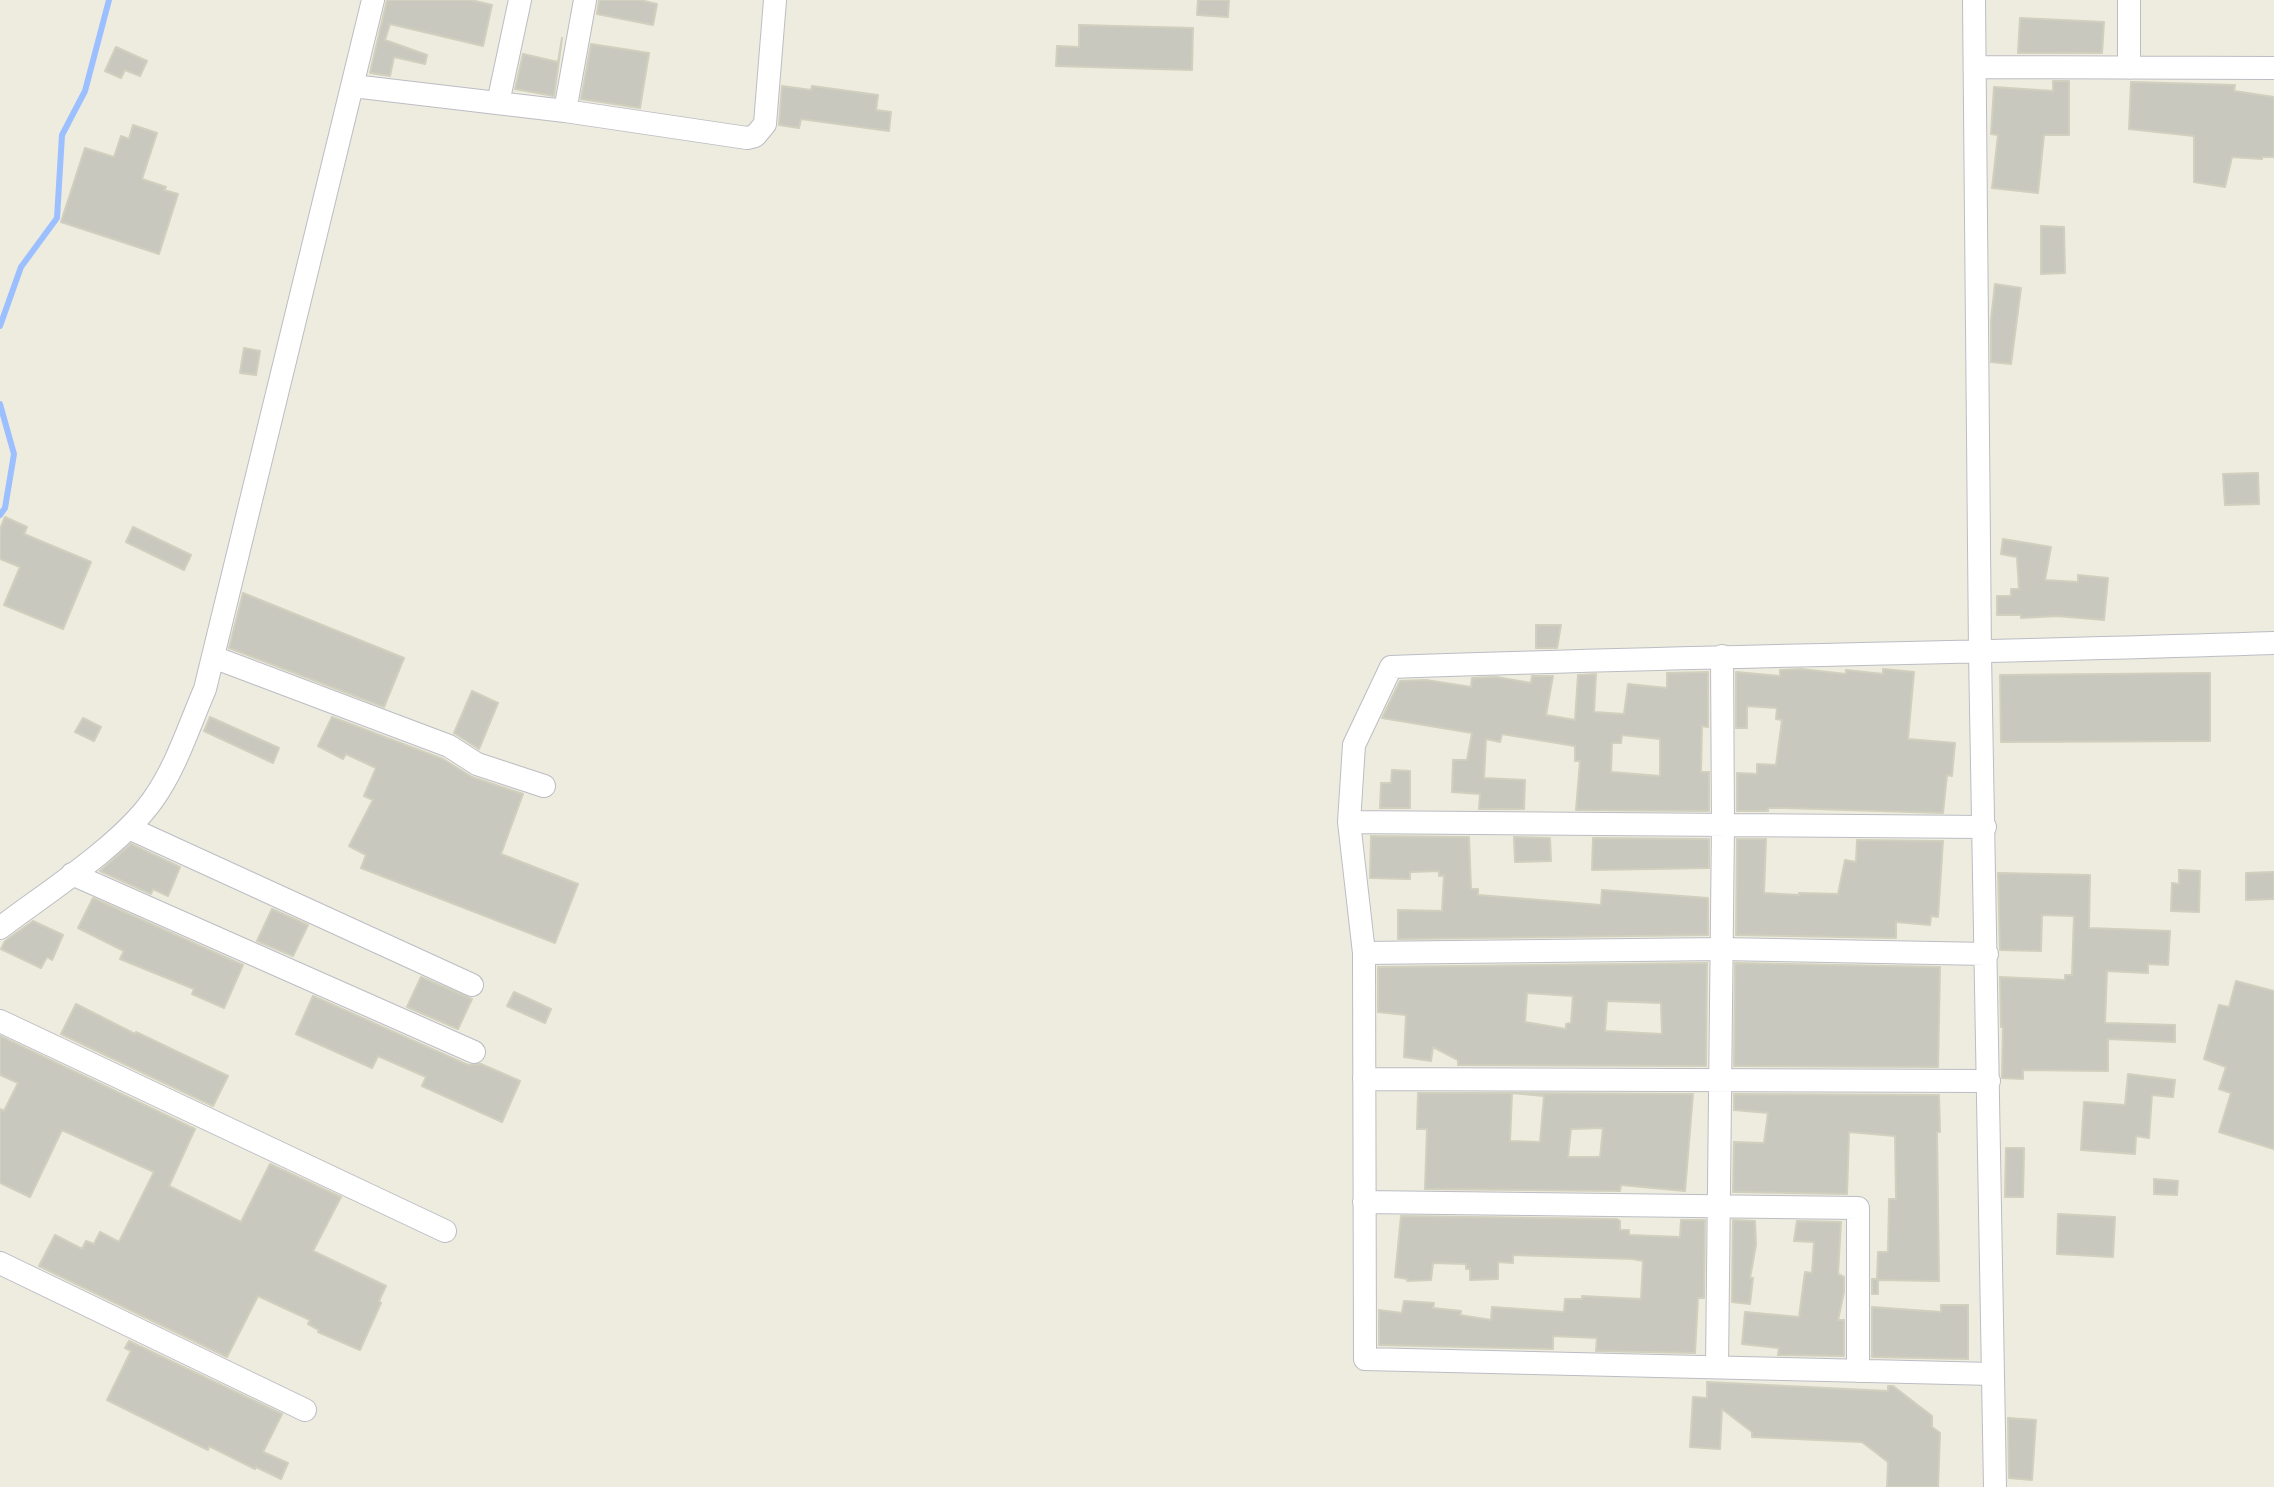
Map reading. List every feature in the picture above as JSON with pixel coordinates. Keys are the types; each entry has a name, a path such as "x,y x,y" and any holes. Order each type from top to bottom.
{"street":[{"path":"0,928 129,828 152,801 171,769 205,689 373,0"},
{"path":"498,103 520,0"},
{"path":"565,111 585,0"},
{"path":"353,86 565,111 747,138 762,130 766,116 775,0"},
{"path":"1974,0 1980,653 1995,1487"},
{"path":"2129,0 2129,68"},
{"path":"1975,67 2274,68"},
{"path":"1993,1374 1365,1359 1364,953 1349,822 1354,745 1391,667 2274,643"},
{"path":"1717,1367 1722,656"},
{"path":"213,657 449,746 477,764 544,786"},
{"path":"1349,822 1985,827"},
{"path":"129,828 472,985"},
{"path":"72,874 474,1052"},
{"path":"1364,953 1722,949 1987,954"},
{"path":"0,1021 445,1231"},
{"path":"1364,1079 1989,1081"},
{"path":"1364,1202 1858,1208 1858,1371"},
{"path":"0,1263 305,1410"}],"building":[{"path":"387,0 471,0 492,5 483,46 390,24 385,40 427,55 425,64 394,57 390,76 370,73"},
{"path":"599,0 640,0 657,4 653,25 597,14"},
{"path":"1198,0 1229,0 1228,17 1197,15"},
{"path":"2020,18 2104,22 2102,53 2018,53"},
{"path":"1079,25 1193,28 1192,70 1056,66 1057,46 1079,47"},
{"path":"562,38 554,96 515,89 523,54 558,62"},
{"path":"591,44 649,53 640,108 581,99"},
{"path":"116,47 147,61 140,76 125,70 121,78 105,71"},
{"path":"2053,81 2069,81 2069,135 2044,135 2038,193 1992,188 1998,135 1991,134 1994,87 2053,91"},
{"path":"2131,82 2235,85 2234,91 2274,97 2274,157 2232,157 2225,187 2194,182 2194,136 2129,129"},
{"path":"782,86 811,90 812,86 878,95 876,110 891,112 889,131 801,119 799,128 779,125"},
{"path":"133,125 157,133 142,179 178,194 159,254 61,222 85,148 114,157 121,136 129,139"},
{"path":"2041,226 2064,227 2065,273 2041,274"},
{"path":"1995,284 2021,288 2011,364 1991,362"},
{"path":"244,348 260,351 256,375 240,373"},
{"path":"2258,473 2259,504 2225,505 2223,474"},
{"path":"5,517 27,527 24,534 91,562 63,629 4,605 20,567 0,559 0,529"},
{"path":"133,527 191,555 184,570 126,542"},
{"path":"2003,539 2051,547 2045,580 2078,582 2078,575 2108,578 2104,620 1997,615 1997,596 2011,596 2011,589 2019,589 2017,557 2001,554"},
{"path":"243,593 404,658 384,707 229,648"},
{"path":"1536,625 1561,625 1557,648 1536,648"},
{"path":"1883,669 1914,672 1908,739 1955,743 1952,776 1947,775 1943,813 1785,808 1737,811 1737,773 1757,774 1757,764 1776,765 1782,720 1776,719 1777,708 1747,706 1747,728 1736,728 1736,672 1780,676 1780,670 1846,674 1846,670 1883,674"},
{"path":"1708,672 1708,727 1702,726 1701,772 1709,772 1709,811 1576,810 1580,761 1575,761 1575,746 1502,734 1500,742 1486,739 1484,778 1525,780 1524,809 1479,809 1480,794 1452,792 1453,760 1467,760 1472,733 1382,718 1400,681 1426,680 1471,687 1472,678 1496,677 1531,683 1532,676 1553,676 1546,715 1575,720 1578,675 1596,674 1594,712 1624,714 1628,684 1667,688 1667,673","holes":["1622,735 1660,739 1660,776 1611,772 1612,743 1621,743"]},
{"path":"2210,673 2210,741 2001,742 2000,675"},
{"path":"472,691 498,703 479,749 454,733"},
{"path":"210,717 279,748 273,763 204,731"},
{"path":"332,717 443,759 472,777 523,794 501,854 578,884 555,943 361,868 366,855 349,846 373,800 364,796 376,768 346,754 343,759 318,746"},
{"path":"83,718 101,727 94,741 75,732"},
{"path":"1392,770 1410,771 1410,808 1380,808 1381,783 1391,783"},
{"path":"1371,836 1469,837 1471,889 1478,889 1478,895 1601,905 1602,890 1708,898 1708,935 1398,939 1398,910 1442,911 1444,875 1439,876 1439,871 1410,872 1410,879 1370,878"},
{"path":"1514,837 1550,838 1551,861 1515,862"},
{"path":"1593,838 1709,839 1709,868 1592,870"},
{"path":"1737,839 1766,839 1764,893 1799,895 1838,894 1845,860 1856,862 1857,840 1943,841 1938,917 1931,916 1930,925 1896,922 1896,938 1736,935"},
{"path":"131,844 180,867 168,896 153,889 151,894 100,871"},
{"path":"2179,870 2200,871 2199,912 2171,911 2172,883 2179,884"},
{"path":"2274,872 2274,899 2246,900 2246,873"},
{"path":"1998,873 2090,875 2089,928 2170,931 2168,965 2148,964 2148,973 2107,971 2105,1023 2175,1025 2175,1042 2108,1039 2108,1071 2023,1070 2023,1079 2002,1078 2000,977 2065,980 2065,975 2072,975 2074,916 2042,915 2041,951 2000,950"},
{"path":"93,898 243,965 224,1008 192,994 194,989 120,959 124,951 78,928"},
{"path":"272,909 308,925 293,956 257,941"},
{"path":"33,921 63,935 52,960 47,957 41,968 1,949 5,941"},
{"path":"1707,963 1706,1066 1458,1065 1458,1060 1433,1047 1431,1061 1404,1057 1406,1015 1378,1012 1378,967","holes":["1527,993 1573,996 1571,1023 1566,1024 1566,1029 1525,1022","1607,1001 1661,1003 1662,1034 1605,1031"]},
{"path":"1735,963 1940,967 1938,1067 1734,1066"},
{"path":"421,977 472,999 458,1029 407,1007"},
{"path":"2236,981 2274,991 2274,1149 2219,1132 2231,1093 2219,1089 2226,1067 2204,1059 2219,1005 2229,1007"},
{"path":"514,992 551,1009 545,1023 507,1006"},
{"path":"313,996 468,1065 481,1064 520,1081 502,1122 422,1086 426,1077 378,1056 372,1068 296,1034"},
{"path":"76,1004 228,1076 213,1106 61,1034"},
{"path":"0,1036 195,1129 169,1186 241,1222 270,1164 341,1197 313,1251 386,1286 360,1350 318,1332 308,1324 310,1320 258,1296 227,1357 39,1266 55,1235 82,1249 86,1241 94,1244 100,1232 119,1242 154,1172 62,1130 30,1197 0,1183 0,1109 4,1111 18,1083 0,1075"},
{"path":"2128,1074 2175,1080 2173,1097 2152,1095 2149,1138 2136,1136 2135,1154 2081,1150 2084,1102 2125,1105"},
{"path":"1418,1093 1512,1093 1693,1094 1685,1191 1621,1185 1620,1191 1425,1189 1427,1129 1417,1129","holes":["1512,1093 1544,1096 1540,1142 1510,1141","1603,1128 1600,1157 1568,1157 1571,1129"]},
{"path":"1734,1094 1939,1095 1939,1281 1878,1280 1878,1294 1872,1294 1872,1279 1877,1279 1878,1252 1888,1252 1889,1199 1896,1199 1895,1136 1849,1132 1847,1194 1733,1192 1734,1142 1764,1143 1768,1113 1734,1110"},
{"path":"2006,1148 2024,1148 2023,1197 2005,1197"},
{"path":"2154,1179 2178,1181 2177,1195 2154,1194"},
{"path":"2058,1214 2115,1217 2113,1257 2057,1254"},
{"path":"1401,1216 1617,1219 1620,1230 1629,1230 1629,1235 1680,1237 1681,1220 1705,1220 1704,1298 1698,1298 1695,1353 1596,1351 1597,1338 1553,1336 1553,1349 1379,1345 1379,1310 1402,1313 1404,1301 1434,1303 1433,1308 1461,1311 1460,1315 1491,1320 1492,1307 1564,1312 1565,1299 1582,1299 1582,1296 1641,1299 1643,1261 1633,1259 1513,1255 1513,1263 1498,1262 1498,1279 1470,1280 1470,1269 1466,1269 1466,1264 1433,1263 1431,1280 1407,1281 1395,1277"},
{"path":"1733,1220 1755,1221 1756,1245 1750,1278 1753,1278 1750,1304 1732,1302"},
{"path":"1797,1221 1841,1222 1838,1274 1844,1277 1844,1292 1838,1320 1844,1320 1844,1356 1778,1355 1779,1348 1742,1344 1745,1312 1799,1317 1805,1272 1812,1273 1814,1242 1794,1241"},
{"path":"1941,1305 1968,1305 1968,1359 1872,1357 1872,1307 1941,1312"},
{"path":"129,1341 282,1414 263,1452 288,1463 281,1479 209,1446 208,1450 107,1400 131,1351 125,1348"},
{"path":"1707,1382 1888,1391 1888,1386 1893,1386 1932,1416 1932,1427 1940,1433 1938,1487 1887,1487 1888,1462 1862,1442 1752,1437 1752,1432 1722,1409 1720,1449 1690,1447 1693,1397 1707,1398"},
{"path":"2008,1418 2036,1420 2032,1480 2009,1478"}],"waterway":[{"path":"0,326 21,267 57,218 62,135 85,91 109,0"},
{"path":"0,404 14,454 5,508 0,515"}]}
